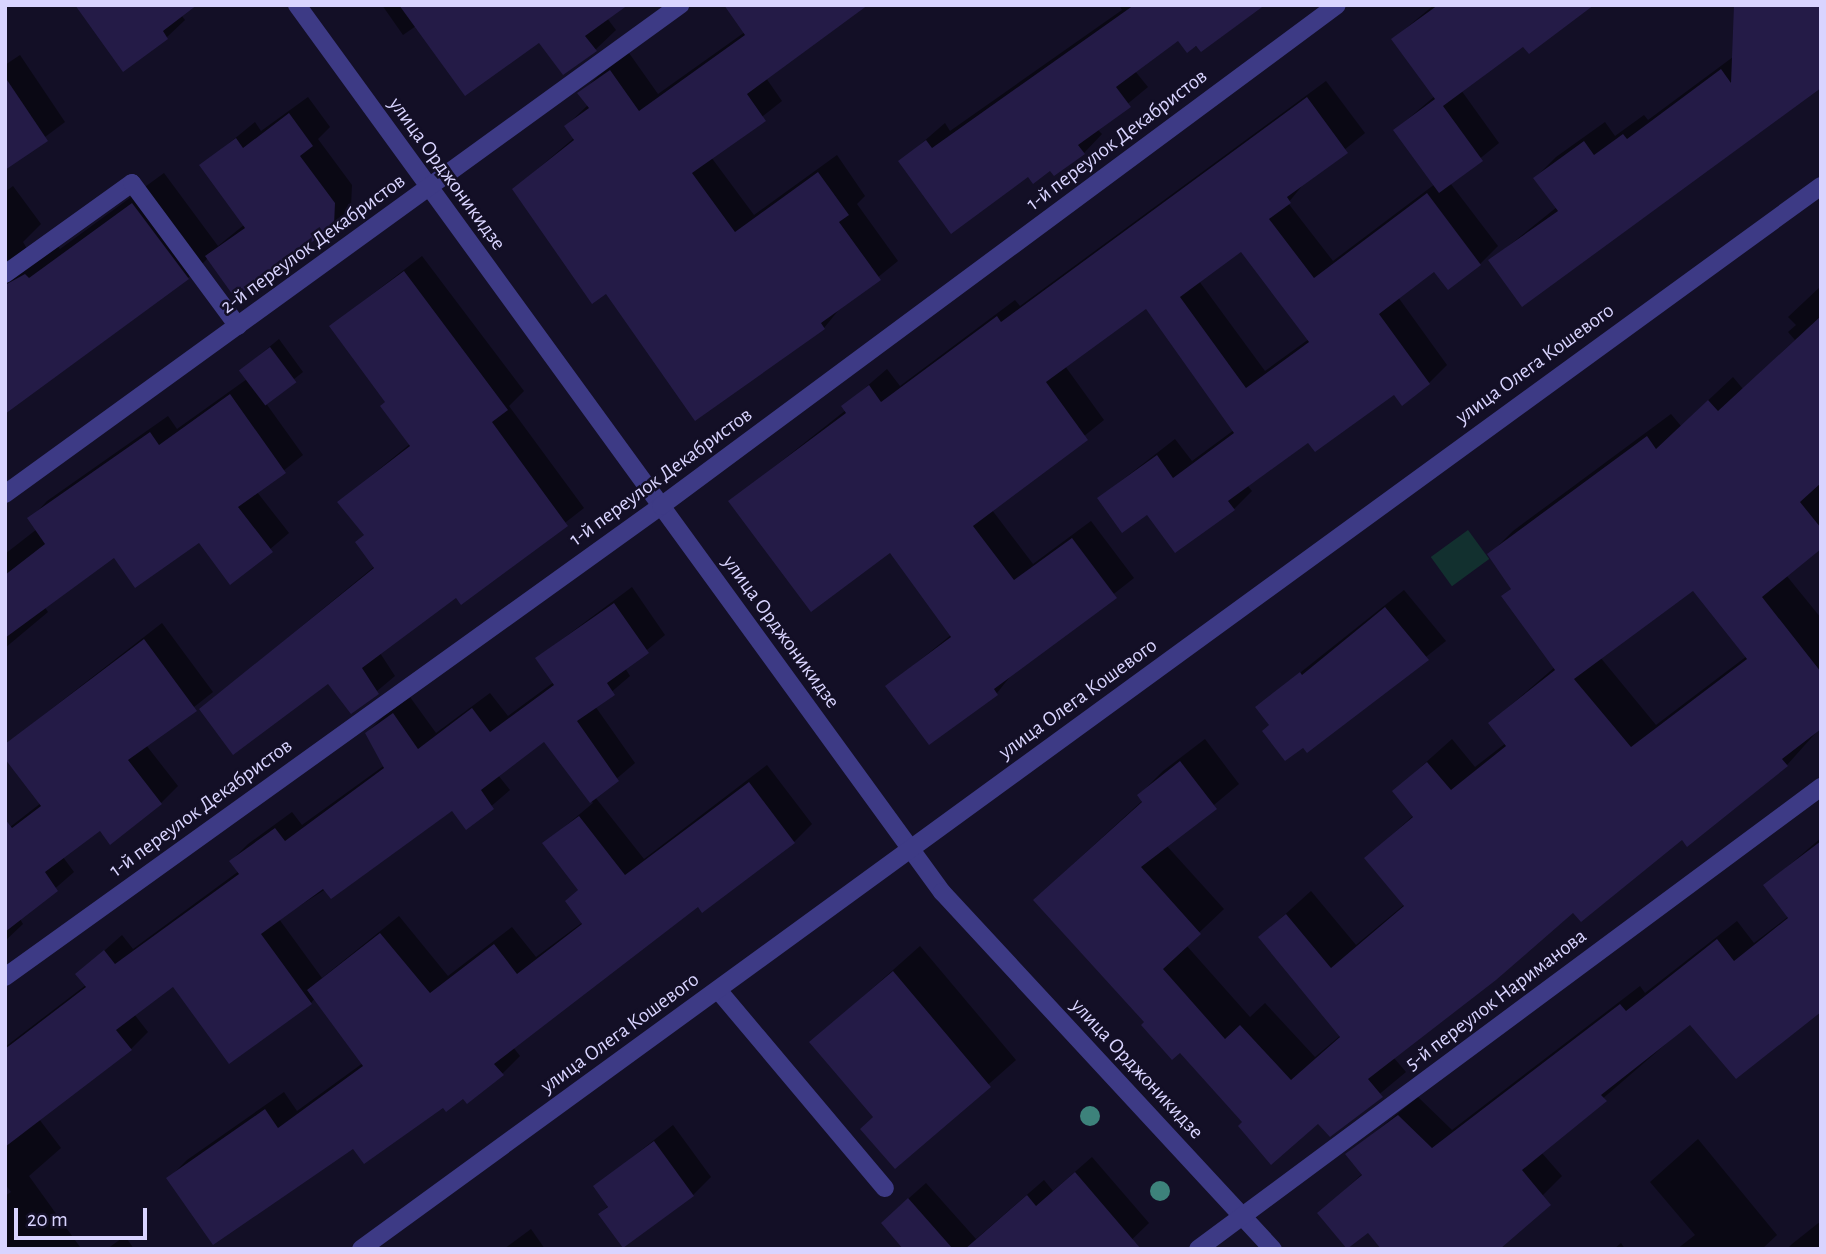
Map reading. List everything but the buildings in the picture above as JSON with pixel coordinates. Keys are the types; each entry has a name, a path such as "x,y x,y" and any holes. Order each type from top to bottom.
{"street":[{"name":"улица Орджоникидзе","path":"296,5 942,892 1273,1249"},
{"name":"2-й переулок Декабристов","path":"5,494 680,5"},
{"name":"1-й переулок Декабристов","path":"5,977 661,506 1338,5"},
{"path":"5,274 132,183 238,326"},
{"name":"улица Олега Кошевого","path":"362,1249 1821,186"},
{"name":"5-й переулок Нариманова","path":"1198,1249 1821,787"},
{"path":"718,990 885,1188"}],"green space":[{"path":"1468,530 1489,559 1452,586 1431,557"}]}
